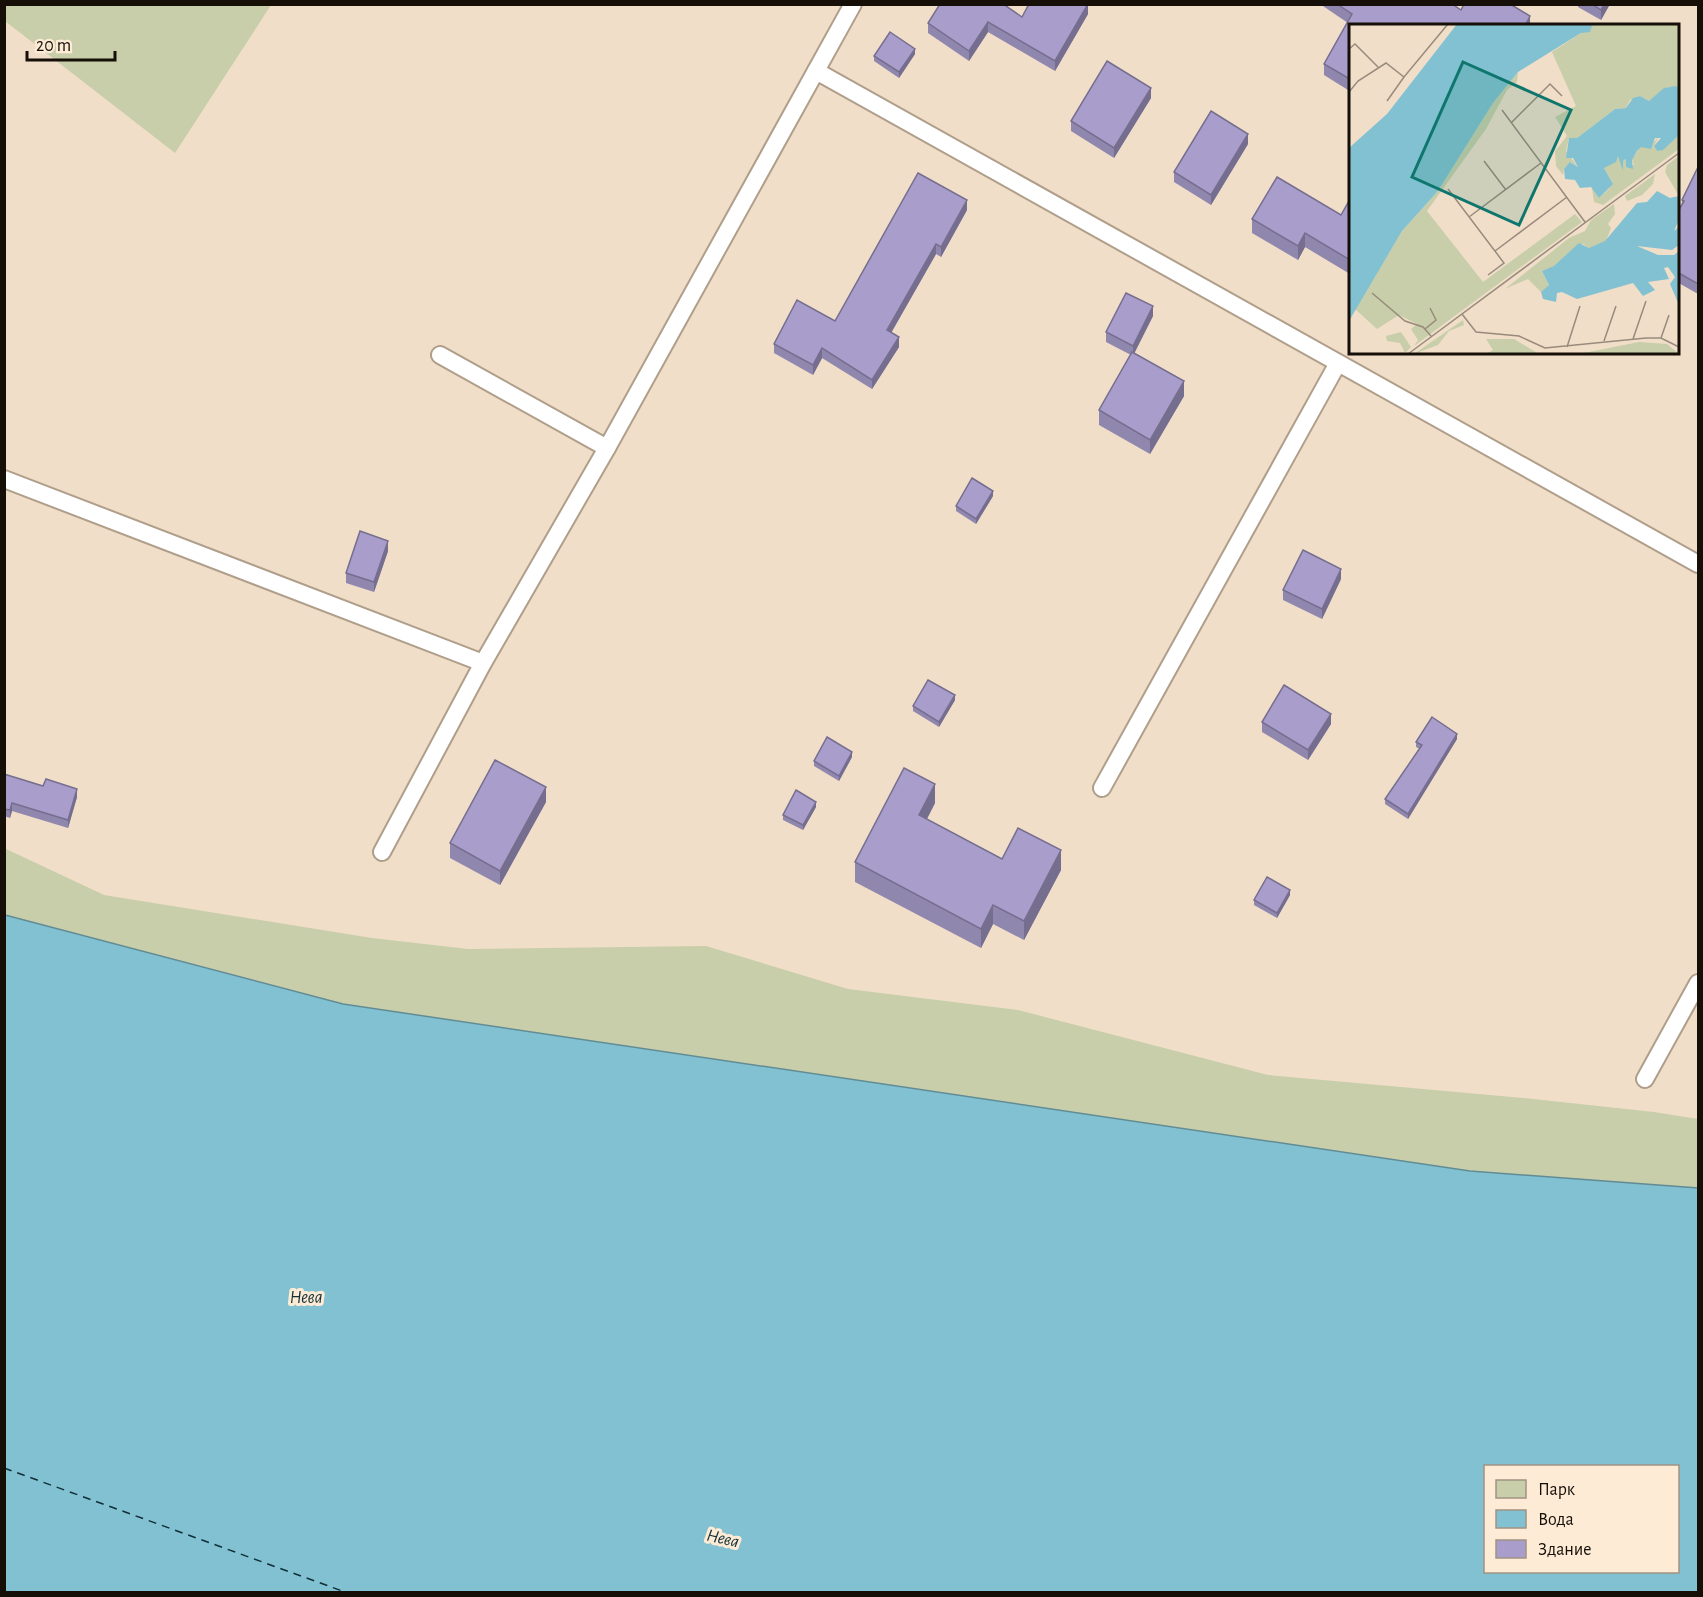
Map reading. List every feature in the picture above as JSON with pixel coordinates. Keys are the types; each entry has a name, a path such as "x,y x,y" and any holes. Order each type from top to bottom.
{"lane":[{"path":"382,852 483,663 607,447 853,4"},
{"path":"816,71 1698,564"},
{"path":"440,354 607,447"},
{"path":"1102,788 1338,363"},
{"path":"4,479 483,663"},
{"path":"1645,1078 1698,983"}],"green space":[{"path":"4,5 271,5 175,153 5,21"},
{"path":"4,848 104,895 372,938 468,949 706,946 848,989 1018,1010 1268,1075 1523,1098 1698,1119 1698,1188 1470,1171 343,1004 5,915"}],"water":[{"name":"Нева","path":"5,915 343,1004 1470,1171 1698,1188 1698,1592 5,1592"}],"building":[{"path":"940,4 1003,4 1022,17 1029,4 1088,4 1055,61 988,22 969,51 928,23"},
{"path":"1337,4 1452,4 1461,10 1464,4 1510,4 1530,16 1526,24 1349,24 1348,78 1324,64 1352,14"},
{"path":"1592,4 1604,4 1601,10"},
{"path":"890,32 915,49 899,72 874,56"},
{"path":"1107,61 1151,88 1114,148 1071,121"},
{"path":"1211,111 1248,134 1211,195 1174,172"},
{"path":"1698,167 1698,284 1679,273 1679,210 1684,201 1682,200"},
{"path":"918,173 967,200 941,247 936,244 887,330 899,337 872,380 822,348 813,365 774,344 797,300 835,321"},
{"path":"1277,177 1341,215 1349,201 1349,259 1305,233 1298,246 1252,219"},
{"path":"1126,293 1153,306 1133,346 1106,332"},
{"path":"1132,352 1184,381 1150,440 1099,410"},
{"path":"972,478 993,491 976,519 956,506"},
{"path":"360,531 388,541 374,582 346,573"},
{"path":"1303,550 1341,569 1322,609 1283,590"},
{"path":"928,680 955,695 939,722 913,706"},
{"path":"1284,685 1331,714 1308,750 1262,722"},
{"path":"1432,717 1457,734 1408,814 1385,799 1422,745 1416,742"},
{"path":"827,737 852,752 839,776 814,761"},
{"path":"495,760 546,787 500,871 450,843"},
{"path":"904,768 935,784 919,815 1002,859 1018,828 1061,850 1024,921 993,905 981,929 855,862"},
{"path":"4,774 43,786 46,779 77,789 68,820 12,803 10,810 4,809"},
{"path":"796,790 816,802 803,825 783,815"},
{"path":"1267,877 1290,890 1277,913 1254,900"}],"ferry route":[{"path":"4,1468 345,1592"}]}
